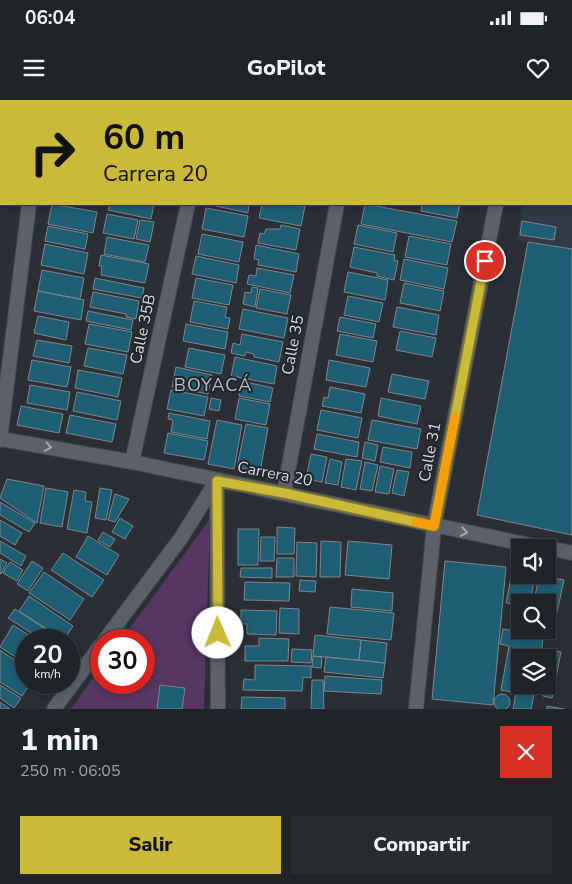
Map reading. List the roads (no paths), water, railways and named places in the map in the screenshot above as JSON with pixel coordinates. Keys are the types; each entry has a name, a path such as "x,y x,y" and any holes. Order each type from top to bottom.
{"street":[{"path":"0,440 29,205"},
{"name":"Calle 35B","path":"132,462 188,205"},
{"name":"Calle 35","path":"284,493 337,205"},
{"name":"Calle 31","path":"416,709 434,526 496,205"},
{"name":"Carrera 20","path":"0,440 132,462 511,541"},
{"path":"113,629 181,538 217,481"},
{"path":"217,481 218,709"},
{"path":"556,550 572,553"},
{"path":"54,709 90,660"}],"district":[{"name":"BOYACÁ","path":"213,385"}]}
